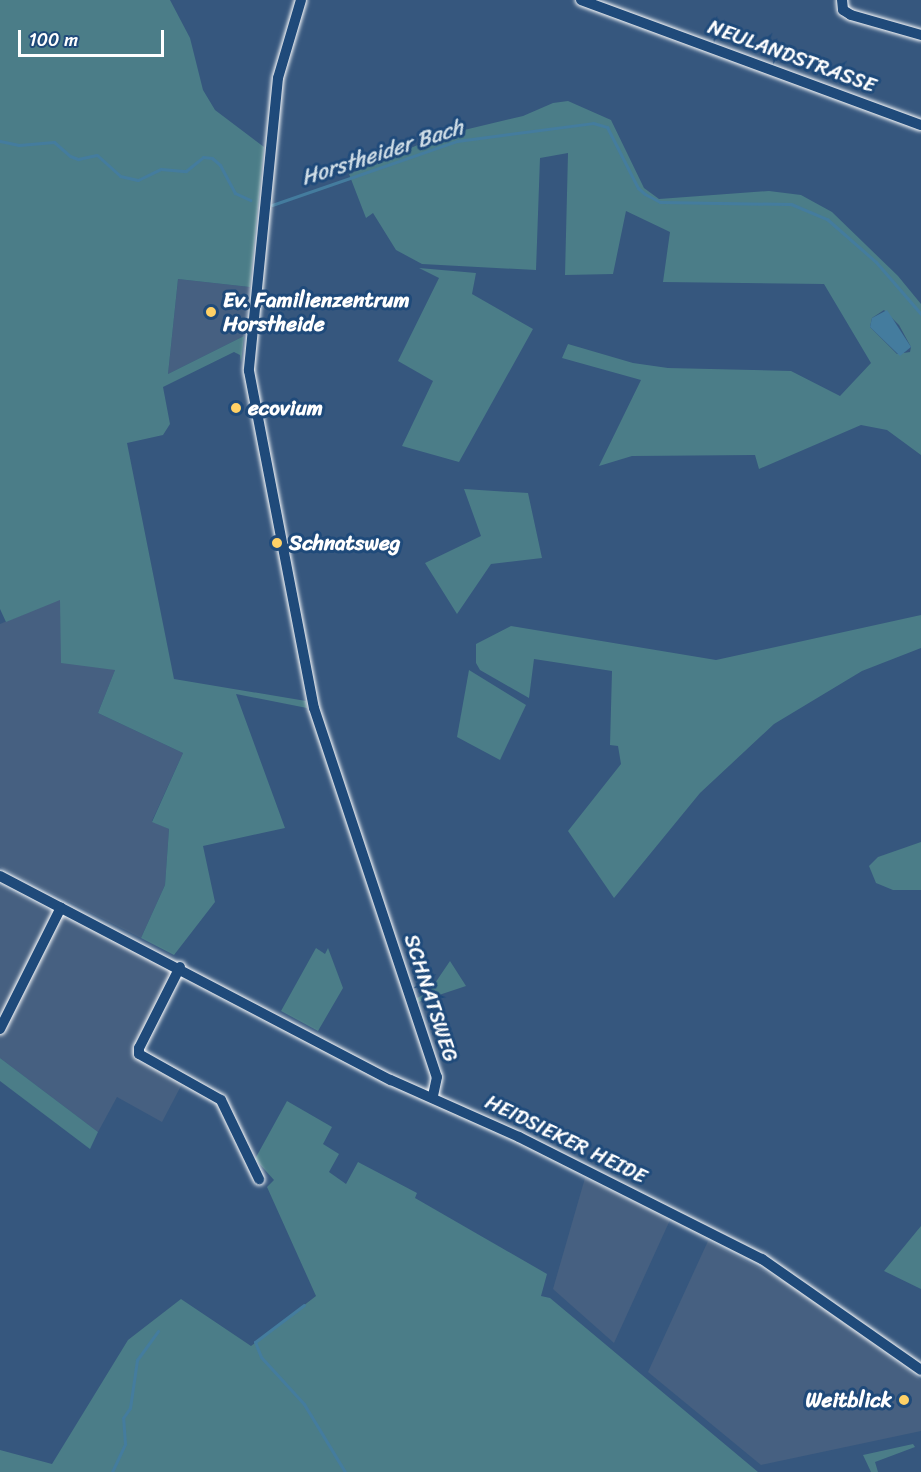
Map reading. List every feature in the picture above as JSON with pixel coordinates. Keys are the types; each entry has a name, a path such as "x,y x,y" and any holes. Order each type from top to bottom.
{"street":[{"name":"SCHNATSWEG","path":"301,0 278,78 249,371 314,708 437,1077 433,1096"},
{"name":"NEULANDSTRASSE","path":"581,0 921,125"},
{"path":"842,0 843,9 850,15 921,35"},
{"name":"HEIDSIEKER HEIDE","path":"0,876 180,967 392,1080 433,1096 762,1259 799,1281 921,1370"},
{"path":"0,1029 61,907"},
{"path":"180,967 138,1048 139,1054 221,1100 259,1179"}],"shaded area":[{"name":"Ev. Familienzentrum Horstheide","path":"178,279 250,287 244,336 168,374"},
{"path":"887,310 911,347 900,356 870,327 872,318"},
{"path":"60,599 115,670 98,713 183,753 152,821 169,829 165,885 141,938 0,867 0,624"},
{"path":"0,886 173,970 134,1049 139,1061 182,1084 162,1122 117,1097 98,1132 0,1058"},
{"path":"585,1178 670,1220 614,1343 553,1289"},
{"path":"708,1241 795,1287 921,1380 921,1431 761,1465 648,1372"}],"green space":[{"path":"0,0 170,0 190,38 203,90 215,110 264,147 250,287 178,279 168,374 244,336 241,363 240,355 234,352 163,387 170,424 163,435 127,443 174,679 306,701 307,708 236,694 285,828 203,846 215,902 174,955 141,938 165,885 169,829 152,822 183,753 98,713 115,670 61,663 60,600 6,622 0,609"},
{"path":"568,101 611,120 644,188 659,199 769,191 801,195 832,212 898,276 921,304 921,455 887,430 861,425 759,469 755,455 632,456 599,466 641,380 562,358 568,344 633,363 668,368 791,371 840,396 871,363 824,284 663,282 670,232 626,211 613,274 565,275 568,153 540,158 536,270 422,264 396,250 373,213 366,218 349,174 439,136 523,116 553,103","holes":["884,310 899,325 911,347 910,352 897,354 870,327 872,318"]},
{"path":"419,268 476,273 472,294 533,329 459,462 402,446 433,381 398,361 439,278"},
{"path":"464,489 528,493 542,558 491,564 457,614 425,563 481,536"},
{"path":"921,615 921,648 862,671 774,724 700,793 614,898 568,831 621,764 618,746 610,745 612,671 534,659 529,698 480,670 476,663 476,644 511,626 716,660"},
{"path":"469,670 526,705 500,760 457,737"},
{"path":"921,842 921,890 893,890 876,883 869,866 878,857"},
{"path":"316,948 325,954 328,948 343,988 318,1031 281,1011"},
{"path":"450,961 466,986 418,1002 417,998 429,992"},
{"path":"0,1058 98,1132 90,1149 0,1081"},
{"path":"287,1101 332,1127 323,1144 339,1154 329,1172 346,1184 358,1162 417,1193 415,1198 547,1274 541,1296 550,1298 758,1472 0,1472 0,1450 52,1464 128,1340 181,1299 251,1346 316,1296 267,1187 274,1180 255,1159"},
{"path":"921,1226 921,1289 884,1271"},
{"path":"913,1444 915,1447 875,1462 878,1472 871,1472 863,1455"}],"waterway":[{"name":"Horstheider Bach","path":"272,205 457,141 593,123 607,127 638,188 645,194 660,202 791,204 827,219 876,262 921,314"},
{"name":"Horstheider Bach","path":"0,141 19,145 54,142 70,156 78,159 97,155 120,176 138,180 161,169 186,171 203,157 212,158 220,165 235,193 250,200"},
{"path":"304,1305 255,1342 261,1357 304,1404 345,1472"},
{"path":"112,1472 125,1444 123,1418 130,1408 137,1360 158,1331"}],"place":[{"name":"Ev. Familienzentrum Horstheide","path":"211,312"},
{"name":"ecovium","path":"236,408"},
{"name":"Schnatsweg","path":"277,543"},
{"name":"Weitblick","path":"904,1400"}]}
